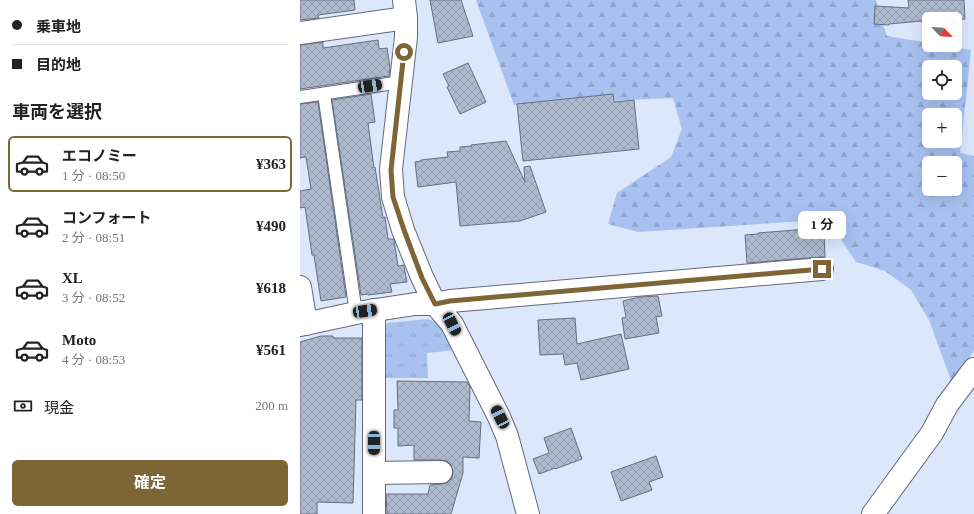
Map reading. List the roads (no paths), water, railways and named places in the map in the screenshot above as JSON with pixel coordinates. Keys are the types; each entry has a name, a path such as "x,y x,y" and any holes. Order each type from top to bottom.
{"street":[{"path":"300,33 405,9 406,37 391,170 393,197 422,278 435,304 452,324 500,417 507,436 528,514"},
{"path":"300,287 303,325 365,311 415,304 435,304 450,301 822,269"},
{"path":"365,311 374,473 374,514"},
{"path":"874,514 932,433 947,406 974,369"},
{"path":"374,473 441,472"}],"lane":[{"path":"300,97 401,82"},
{"path":"324,94 365,311"}]}
